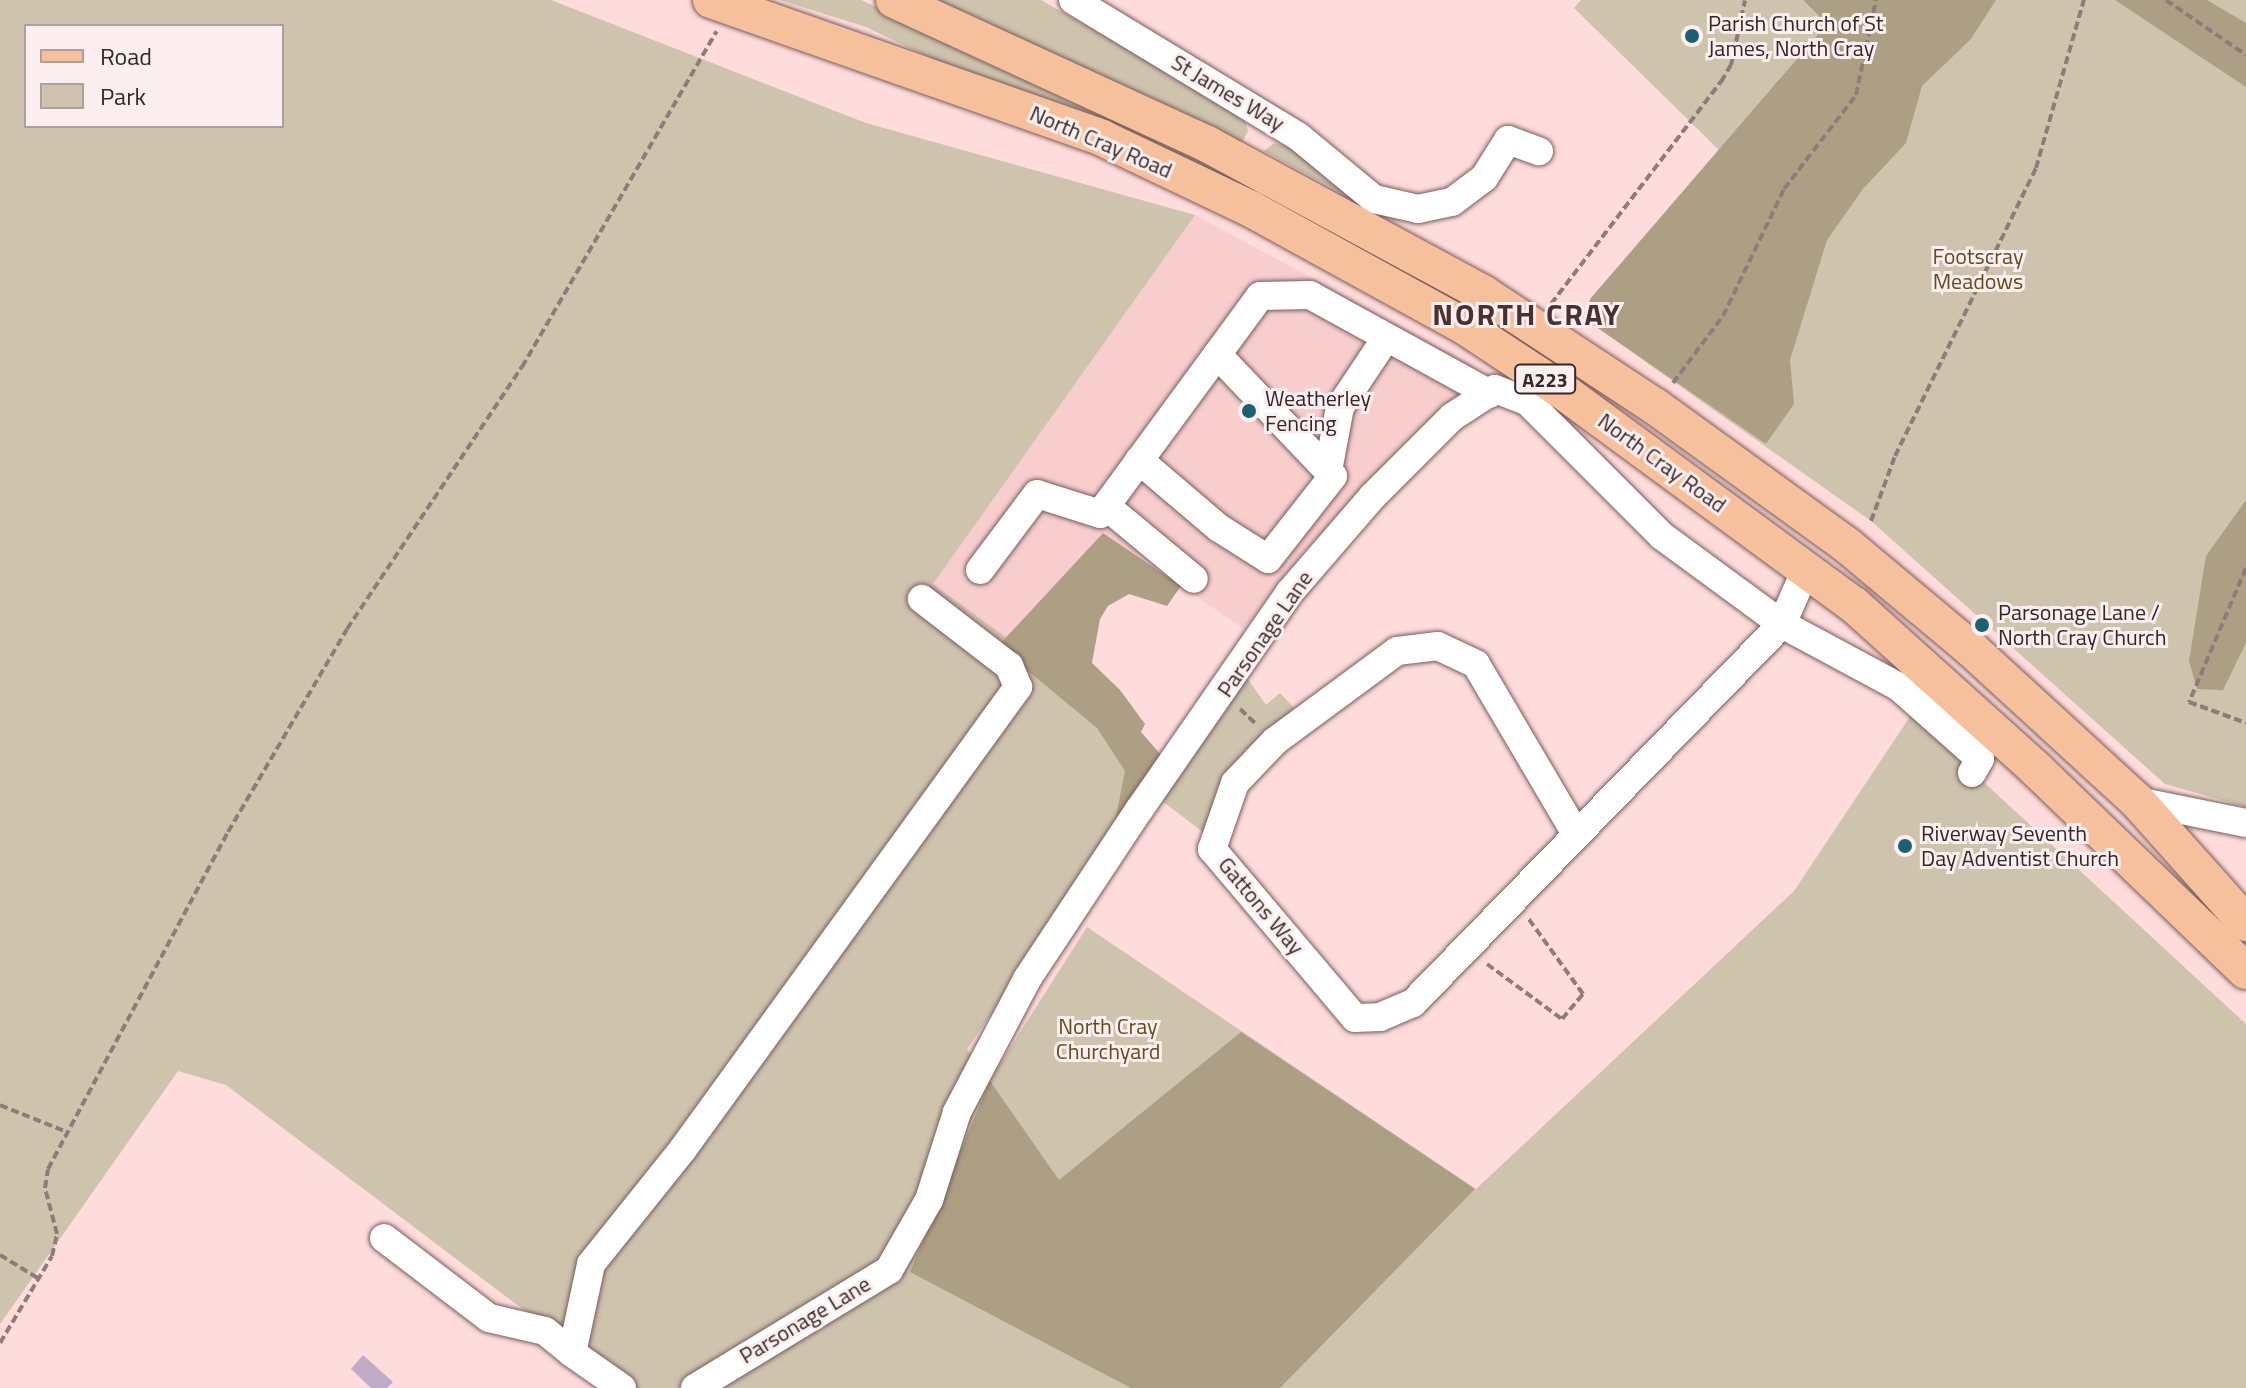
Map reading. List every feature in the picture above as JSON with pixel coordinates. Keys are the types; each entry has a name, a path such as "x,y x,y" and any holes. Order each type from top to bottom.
{"main road":[{"name":"North Cray Road","path":"894,0 1207,144 1484,294 1545,332 1848,546 1970,648 2137,801 2246,923"},
{"name":"North Cray Road","path":"720,4 1102,138 1251,209 1464,326 1807,567 2037,770 2246,971"}],"street":[{"name":"St James Way","path":"1073,0 1299,137 1374,199 1418,209 1452,202 1484,178 1509,130 1539,151"},
{"path":"980,570 1037,494 1100,514 1260,296 1287,291 1310,295 1490,394 1495,389 1527,401 1662,536 1782,624 1899,687 1980,759 1972,773"},
{"path":"1328,471 1340,407 1386,338"},
{"path":"1139,460 1219,528 1268,559 1333,476 1217,354"},
{"name":"Parsonage Lane","path":"695,1388 889,1270 929,1200 957,1112 1027,979 1290,592 1372,497 1452,417 1490,394"},
{"path":"1106,506 1194,579"},
{"name":"Gattons Way","path":"1576,834 1476,664 1438,646 1397,651 1275,741 1235,783 1212,849 1355,1018 1380,1017 1413,1003 1782,624 1807,567"},
{"path":"572,1353 591,1264 683,1149 1018,687 1009,666 922,599"},
{"path":"2137,801 2246,823"},
{"path":"384,1238 489,1318 545,1331 622,1388"}],"path":[{"path":"1551,304 1721,82 1731,65 1745,0"},
{"path":"1671,385 1723,316 1784,189 1856,95 1876,0"},
{"path":"1871,521 1895,456 2036,168 2084,0"},
{"path":"2166,0 2246,55"},
{"path":"1,1345 41,1280 57,1234 46,1178 65,1132 228,832 347,629 522,367 720,4"},
{"path":"2246,568 2189,702 2246,723"},
{"path":"1222,696 1275,741"},
{"path":"1465,949 1562,1019 1583,994 1515,900"},
{"path":"0,1105 65,1132"},
{"path":"0,1255 41,1280"}],"shaded area":[{"path":"1803,0 1996,0 1971,39 1922,86 1906,143 1863,189 1827,240 1790,360 1794,404 1766,444 1582,317 1591,298 1827,24"},
{"path":"2115,0 2207,0 2246,23 2246,87"},
{"name":"Weatherley Fencing","path":"1195,215 1475,366 1461,394 1305,550 1244,629 1103,533 1008,639 933,584"},
{"path":"2246,500 2246,643 2223,690 2197,689 2189,661 2206,556"},
{"path":"1103,533 1181,586 1167,606 1129,594 1108,606 1100,619 1092,663 1120,690 1145,724 1141,732 1168,763 1111,842 1125,771 1097,728 998,646"},
{"path":"1241,1032 1475,1189 1280,1388 1131,1388 910,1272 990,1081 1059,1180"},
{"path":"363,1355 393,1382 387,1388 371,1388 351,1369"}],"green space":[{"name":"North Cray Churchyard","path":"0,0 551,0 866,123 1195,215 933,584 1044,665 1164,765 967,1049 989,1081 1087,927 1476,1189 1794,891 1911,715 2246,1024 2246,1388 627,1388 226,1085 178,1071 0,1324"},
{"path":"780,0 861,0 1259,185 1492,316 1486,325 866,27"},
{"path":"937,0 1041,0 1243,115 1248,131 1241,144"},
{"name":"Footscray Meadows","path":"1581,0 2246,0 2246,807 2165,784 1871,521 1582,317 1591,298 1719,150 1574,8"},
{"path":"1274,143 1292,147 1361,203 1264,151"},
{"path":"1247,678 1266,705 1280,693 1301,715 1208,836 1162,801"}],"place":[{"name":"Parish Church of St James, North Cray","path":"1692,36"},
{"name":"Weatherley Fencing","path":"1249,411"},
{"name":"Parsonage Lane / North Cray Church","path":"1982,625"},
{"name":"Riverway Seventh Day Adventist Church","path":"1905,846"}],"district":[{"name":"NORTH CRAY","path":"1527,314"}]}
